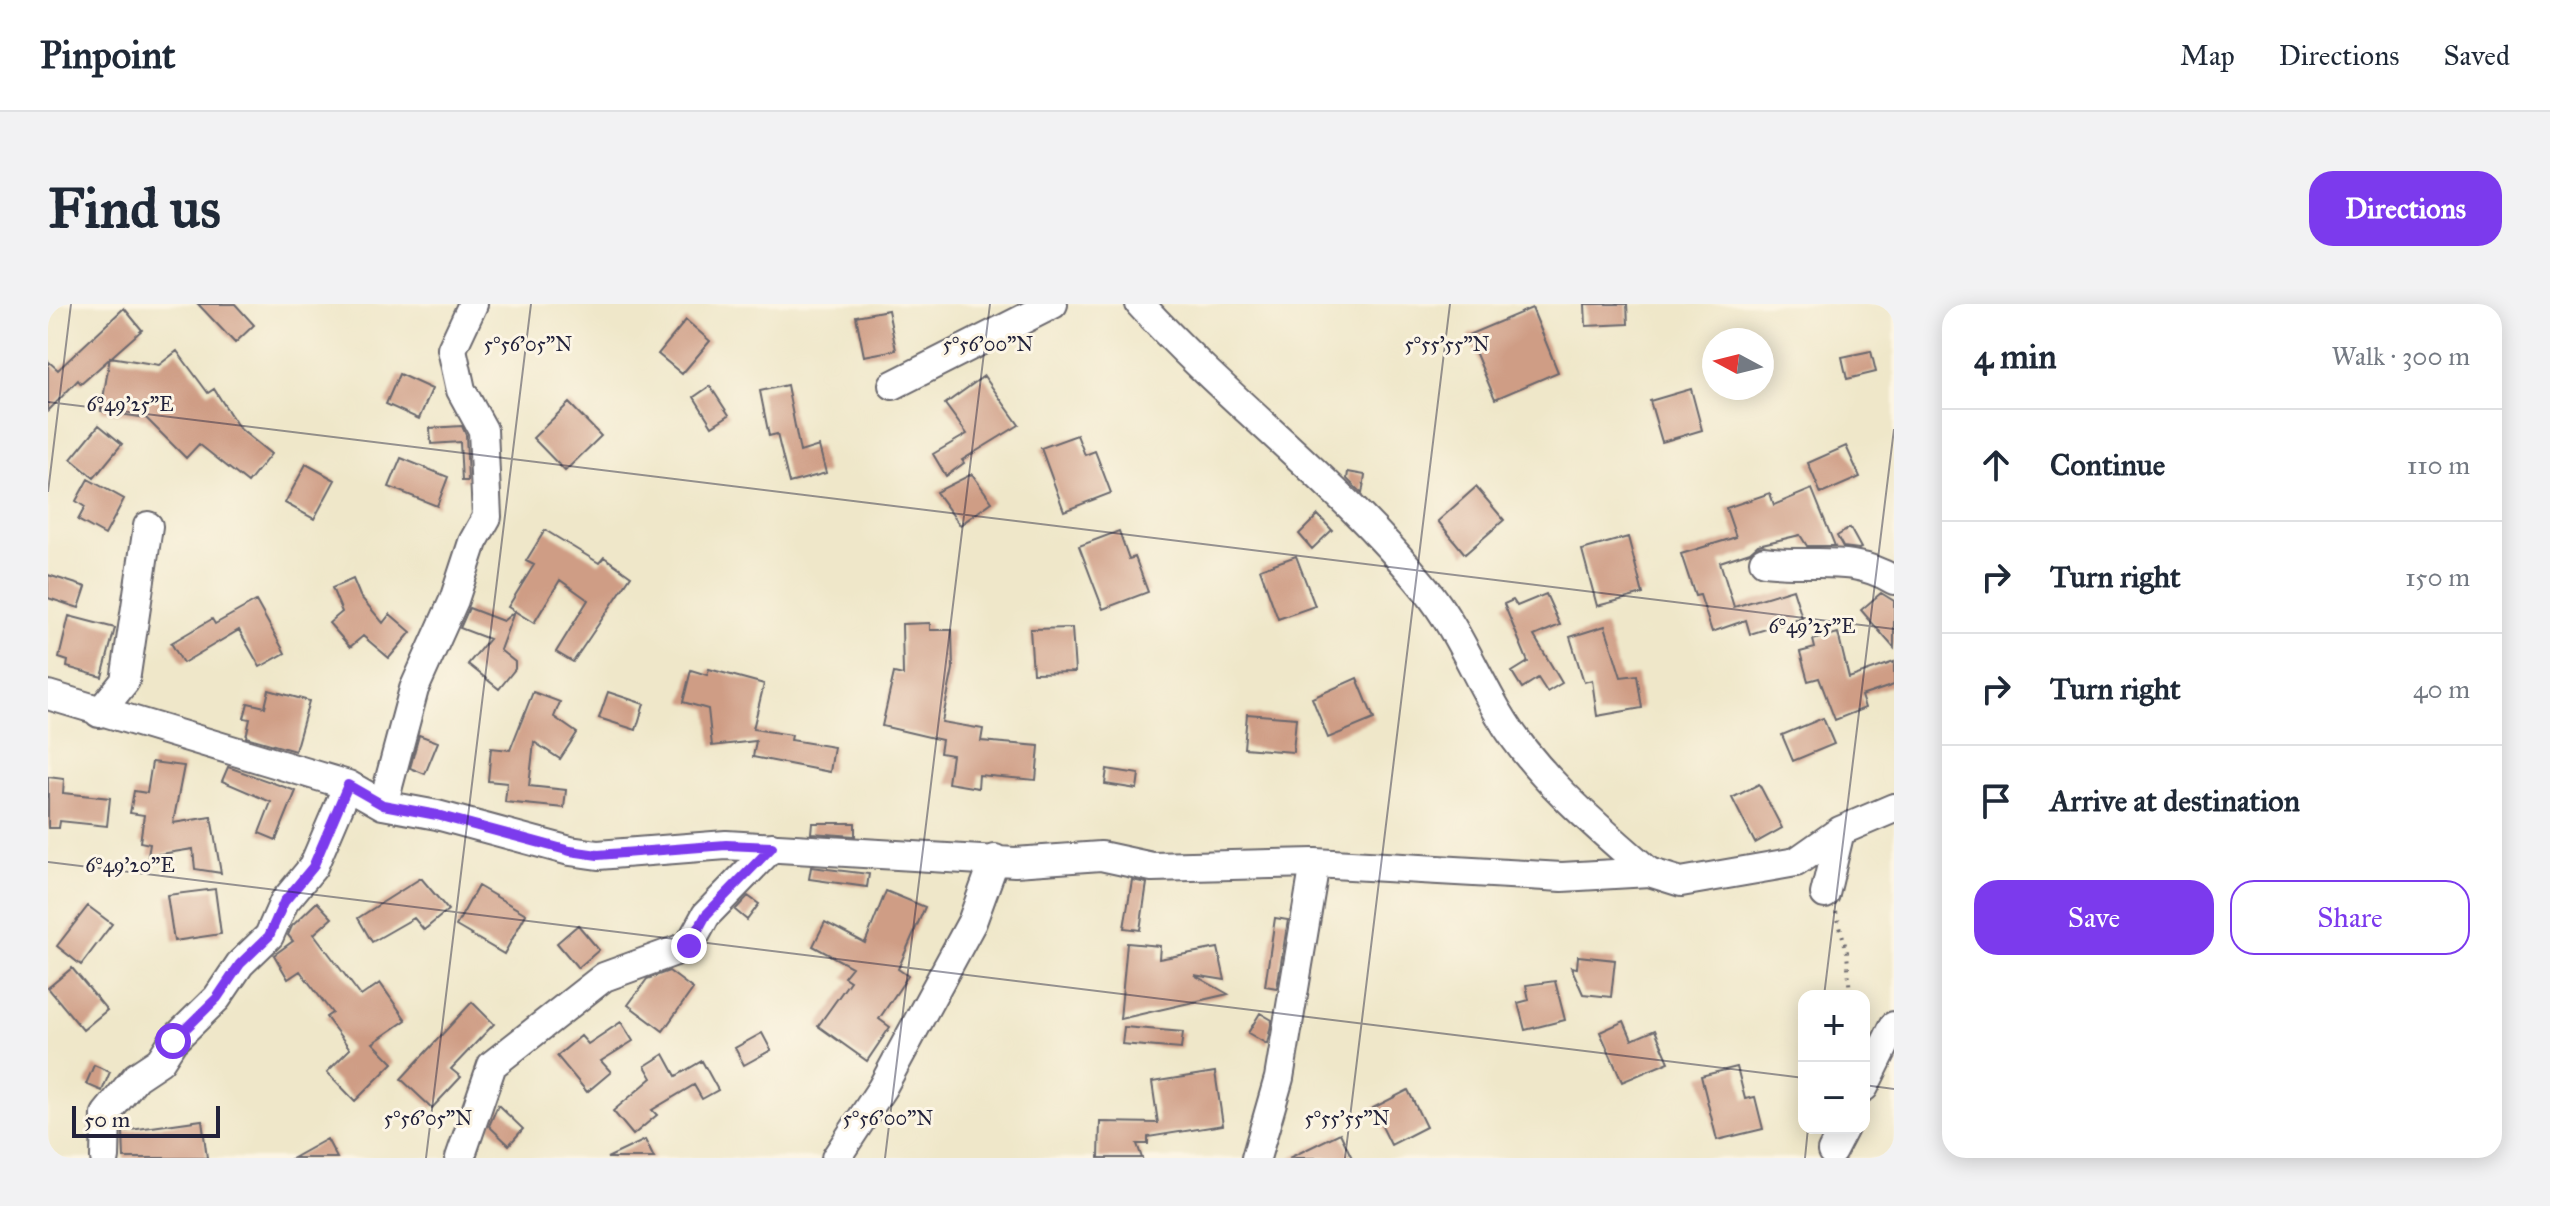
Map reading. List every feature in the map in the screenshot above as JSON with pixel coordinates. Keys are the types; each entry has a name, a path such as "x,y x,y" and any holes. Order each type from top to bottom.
{"street":[{"path":"383,805 414,689 454,600 473,542 487,517 483,430 461,390 452,349 473,304"},
{"path":"893,385 1053,304"},
{"path":"1140,304 1244,409 1368,525 1426,589 1480,676 1499,714 1541,773 1649,872"},
{"path":"99,713 125,681 148,526"},
{"path":"1764,561 1794,566 1840,561 1894,580"},
{"path":"48,695 99,713 208,741 348,785 383,805 437,815 570,851 598,855 726,845 1039,861 1101,856 1152,867 1315,863 1562,877 1649,872 1681,882 1796,862 1840,831 1894,808"},
{"path":"105,1158 106,1114 136,1077 160,1061 198,1014 217,998 240,964 269,936 284,902 313,867 348,785"},
{"path":"1825,894 1840,831"},
{"path":"460,1158 492,1065 604,977 689,946 706,915 772,847"},
{"path":"836,1158 882,1088 972,922 995,859"},
{"path":"1256,1158 1279,1078 1315,863"},
{"path":"1870,1075 1894,1026"}],"path":[{"path":"1825,894 1839,917 1849,990"}],"building":[{"path":"198,304 235,304 254,325 235,343"},
{"path":"1585,304 1627,304 1628,324 1586,326"},
{"path":"124,308 142,330 81,384 78,380 48,411 48,361 58,370"},
{"path":"1532,308 1558,372 1495,399 1468,335"},
{"path":"888,310 896,350 864,356 856,316"},
{"path":"686,320 710,341 682,374 658,354"},
{"path":"177,351 208,393 214,389 239,428 271,454 248,483 199,444 186,458 146,418 101,411 110,357 159,365"},
{"path":"1871,351 1876,372 1847,379 1842,357"},
{"path":"399,374 432,389 419,419 386,404"},
{"path":"984,376 1019,425 962,460 964,463 946,476 933,454 967,434 945,404"},
{"path":"787,385 800,452 819,446 826,473 789,483 777,434 769,436 760,391"},
{"path":"710,386 729,415 712,426 694,397"},
{"path":"1691,389 1702,430 1662,442 1650,401"},
{"path":"569,403 601,436 565,471 533,438"},
{"path":"99,425 122,444 94,478 71,459"},
{"path":"462,426 466,435 468,481 462,481 460,442 431,444 430,428"},
{"path":"1077,435 1085,455 1095,451 1111,493 1064,511 1041,448"},
{"path":"1846,446 1860,477 1821,494 1808,463"},
{"path":"401,458 448,477 437,506 389,487"},
{"path":"306,464 335,480 314,519 285,503"},
{"path":"1348,472 1365,475 1362,494 1347,479"},
{"path":"972,474 992,502 960,525 936,492"},
{"path":"88,479 124,499 105,535 78,520 85,507 76,501"},
{"path":"1476,487 1504,520 1465,554 1438,521"},
{"path":"1812,489 1835,546 1807,546 1800,535 1758,545 1750,552 1720,562 1734,607 1793,589 1802,618 1750,634 1746,620 1712,632 1700,595 1695,596 1681,554 1736,537 1726,508 1770,493 1774,505"},
{"path":"1318,515 1332,530 1312,549 1299,534"},
{"path":"1850,528 1859,549 1843,547 1837,536"},
{"path":"545,530 599,563 604,557 631,576 573,662 556,652 588,600 560,580 534,623 508,607 534,565 526,561"},
{"path":"1119,531 1129,559 1135,557 1148,592 1103,609 1079,546"},
{"path":"1628,537 1643,594 1597,606 1582,550"},
{"path":"1296,556 1315,606 1278,619 1260,569"},
{"path":"48,575 86,587 79,608 48,598"},
{"path":"353,579 360,596 383,623 390,614 411,632 389,658 363,636 350,647 329,623 342,612 332,588"},
{"path":"1881,593 1894,601 1894,648 1861,610"},
{"path":"1546,594 1560,625 1534,636 1562,683 1547,692 1538,678 1522,688 1512,672 1528,662 1504,604 1513,600 1517,606"},
{"path":"256,601 285,653 260,667 239,630 183,663 171,643 212,619 215,624"},
{"path":"469,608 503,621 514,612 500,650 515,662 515,669 499,689 468,664 489,639 460,628"},
{"path":"69,616 115,628 102,677 67,667 68,661 59,658"},
{"path":"930,623 930,630 952,630 953,669 942,722 983,729 981,741 1039,746 1036,780 979,775 978,788 948,783 952,755 940,753 942,740 882,726 894,673 903,675 902,624"},
{"path":"1605,626 1621,677 1637,675 1642,708 1597,716 1592,680 1584,682 1570,637"},
{"path":"1072,628 1075,672 1033,673 1030,629"},
{"path":"1838,633 1849,678 1894,662 1894,685 1861,696 1865,708 1835,720 1819,678 1808,681 1800,652 1815,648 1813,640"},
{"path":"709,669 764,684 753,729 792,735 791,740 834,747 830,772 753,757 756,741 712,746 708,709 683,702 691,670 707,675"},
{"path":"1357,678 1374,719 1328,738 1312,698"},
{"path":"269,690 309,701 295,751 246,737 250,719 244,718 248,703 265,707"},
{"path":"533,692 560,702 554,717 577,733 560,759 534,742 529,786 566,790 564,808 505,802 507,783 488,781 491,748 510,750"},
{"path":"608,692 644,704 636,730 599,718"},
{"path":"1247,714 1296,718 1293,752 1244,748"},
{"path":"1823,718 1834,744 1793,761 1782,735"},
{"path":"419,735 438,742 425,774 410,768"},
{"path":"152,762 184,766 173,823 211,817 221,873 195,869 193,849 148,856 150,844 140,842 144,815 130,813 134,791 147,793"},
{"path":"228,767 296,791 276,840 259,833 271,802 222,781"},
{"path":"1107,769 1139,774 1137,789 1105,784"},
{"path":"48,777 64,779 63,793 110,798 107,826 60,821 59,828 48,828"},
{"path":"1759,784 1782,828 1755,843 1732,798"},
{"path":"812,823 855,823 855,836 811,833"},
{"path":"811,867 869,874 867,887 809,879"},
{"path":"421,878 448,910 424,930 414,918 372,942 358,918"},
{"path":"1132,880 1147,883 1140,930 1124,928"},
{"path":"478,886 526,914 504,954 456,926"},
{"path":"215,889 221,934 174,941 167,895"},
{"path":"886,891 925,907 898,969 908,976 879,1019 890,1027 867,1061 818,1026 850,981 844,977 852,967 813,946 825,922 865,943"},
{"path":"748,896 759,904 747,920 735,910"},
{"path":"317,902 332,918 314,934 361,996 380,983 406,1020 373,1043 393,1063 355,1101 327,1072 350,1049 326,1017 332,1013 300,971 288,979 274,955 293,941 288,935 292,926"},
{"path":"88,906 112,924 81,965 57,946"},
{"path":"1275,918 1288,920 1277,988 1265,986"},
{"path":"578,925 599,950 578,968 557,943"},
{"path":"1127,943 1160,946 1159,959 1218,948 1225,980 1194,975 1228,994 1120,1019"},
{"path":"1578,956 1615,960 1611,997 1583,994 1571,967 1577,968"},
{"path":"72,968 107,1010 83,1030 48,988"},
{"path":"669,971 693,989 663,1031 628,1005 647,979"},
{"path":"1555,981 1565,1020 1525,1030 1518,1003 1529,1000 1526,985"},
{"path":"472,1002 494,1024 451,1069 461,1077 432,1108 401,1079"},
{"path":"1260,1013 1272,1020 1267,1044 1248,1033"},
{"path":"1624,1021 1632,1040 1655,1030 1669,1062 1622,1082 1600,1032"},
{"path":"621,1022 633,1041 601,1061 611,1072 587,1092 557,1056 581,1036 588,1044"},
{"path":"1124,1027 1183,1032 1181,1049 1122,1044"},
{"path":"762,1033 771,1050 744,1065 735,1048"},
{"path":"664,1054 676,1076 702,1061 718,1090 702,1099 694,1085 652,1110 657,1115 633,1135 613,1111 652,1078 645,1066"},
{"path":"94,1065 110,1072 102,1091 86,1084"},
{"path":"1737,1067 1745,1099 1755,1097 1763,1129 1717,1140 1701,1076"},
{"path":"1215,1072 1223,1125 1148,1137 1148,1144 1137,1144 1142,1158 1099,1158 1100,1122 1158,1123 1152,1082"},
{"path":"1408,1090 1426,1127 1391,1145 1373,1108"},
{"path":"498,1105 523,1129 509,1145 489,1126"},
{"path":"202,1120 207,1158 124,1158 123,1131"},
{"path":"1340,1133 1352,1158 1289,1158"},
{"path":"327,1139 337,1158 293,1158"},
{"path":"645,1140 654,1158 607,1158"}],"route":[{"path":"173,1041 217,998 240,964 269,936 284,902 313,867 348,785 383,805 437,815 570,851 598,855 726,845 772,847 706,915 689,946"}]}
